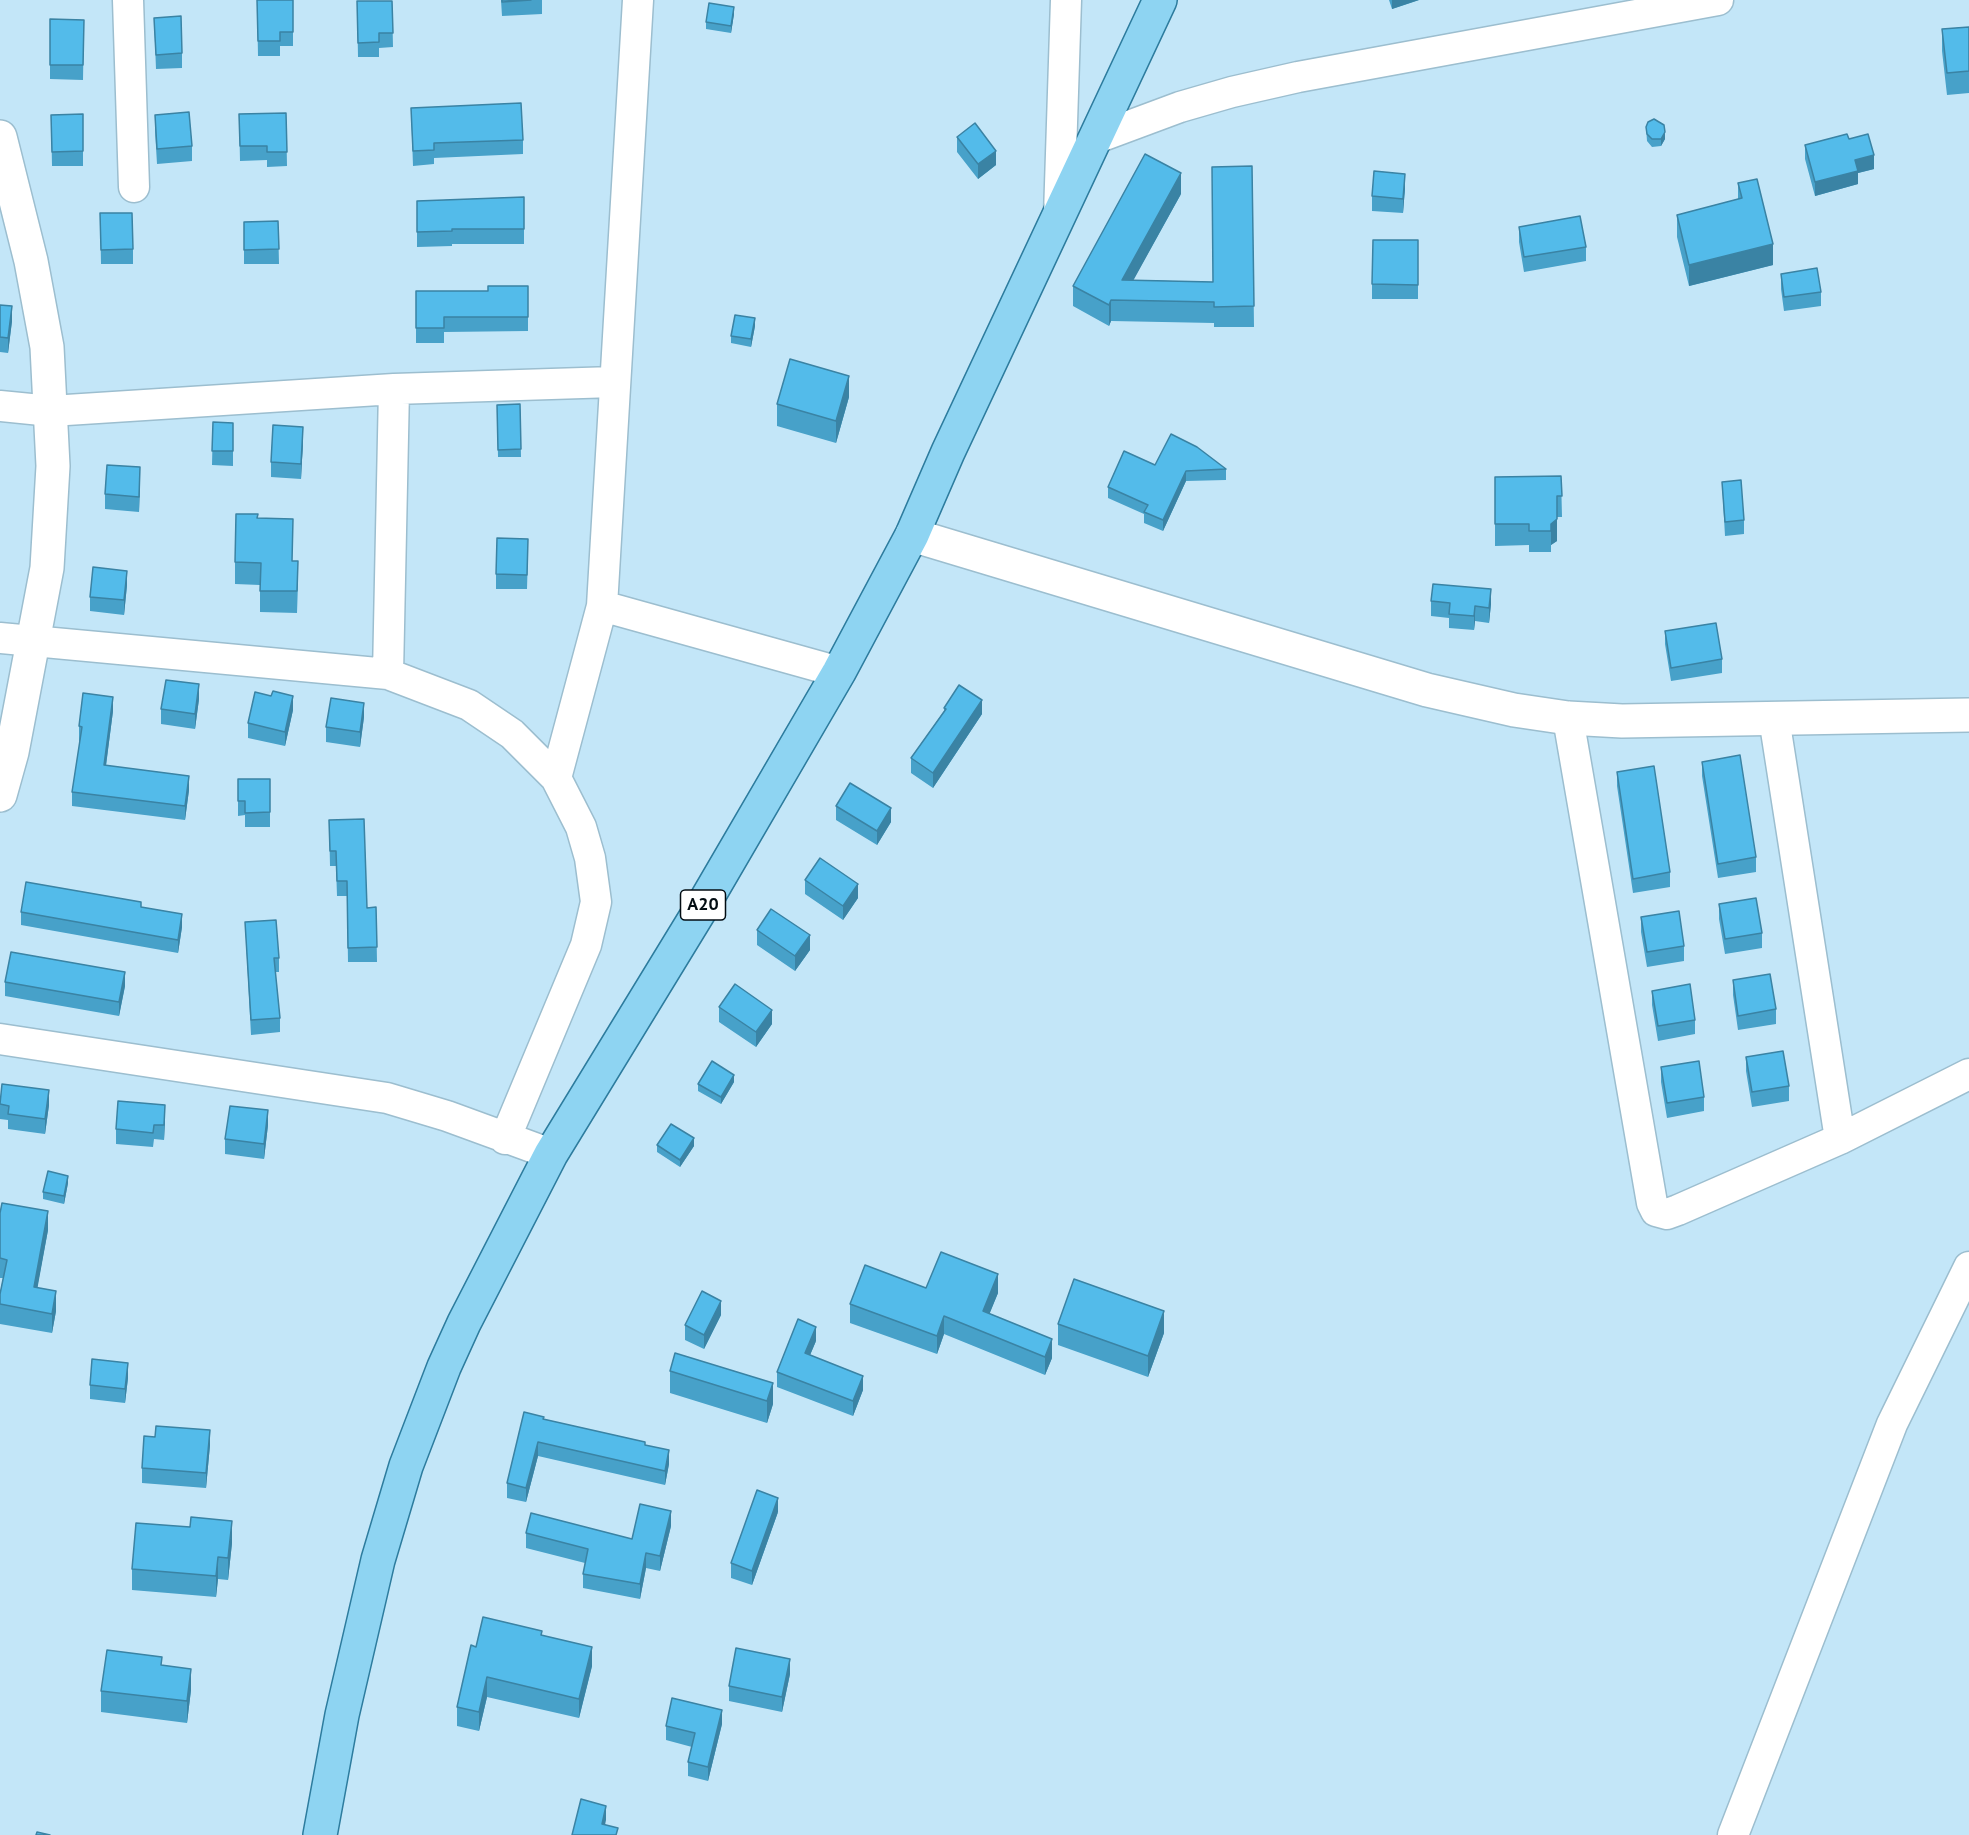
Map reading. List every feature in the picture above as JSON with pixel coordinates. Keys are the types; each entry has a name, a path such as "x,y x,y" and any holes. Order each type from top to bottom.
{"main road":[{"name":"A20","path":"320,1835 364,1610 406,1466 444,1367 464,1323 551,1154 702,907 839,672 912,535 948,453 1160,0"}],"street":[{"path":"128,0 134,187"},
{"path":"1059,215 1066,0"},
{"path":"1094,139 1180,107 1232,92 1718,0"},
{"path":"556,778 602,606 637,2"},
{"path":"0,137 31,261 47,347 53,466 47,568 12,752 0,795"},
{"path":"0,406 51,411 394,389 614,382"},
{"path":"388,674 394,389"},
{"path":"912,535 1427,690 1514,710 1568,718 1622,721 1969,715"},
{"path":"602,606 839,672"},
{"path":"0,638 388,674 469,705 512,734 556,778 581,826 590,858 596,902 586,945 505,1139"},
{"path":"1568,718 1652,1203 1656,1212 1667,1214 1678,1210 1840,1139 1969,1074"},
{"path":"1774,718 1840,1139"},
{"path":"0,1040 387,1098 447,1116 551,1154"},
{"path":"1733,1835 1892,1425 1969,1267"}],"building":[{"path":"257,0 293,0 293,32 280,32 280,41 258,41"},
{"path":"502,0 531,0 502,2"},
{"path":"357,1 392,1 393,33 379,33 379,42 358,43"},
{"path":"709,3 734,7 731,26 706,22"},
{"path":"181,16 182,53 156,55 154,18"},
{"path":"50,19 84,20 83,65 50,65"},
{"path":"1969,27 1969,71 1947,73 1942,29"},
{"path":"521,103 523,140 434,143 434,150 413,151 411,108"},
{"path":"189,112 192,146 157,149 155,115"},
{"path":"286,113 287,152 267,152 267,146 240,146 239,114"},
{"path":"83,114 83,151 52,152 51,115"},
{"path":"1654,119 1664,125 1665,132 1661,139 1652,139 1647,134 1648,122"},
{"path":"975,123 996,151 978,164 957,137"},
{"path":"1847,134 1849,139 1868,134 1874,155 1855,160 1858,171 1815,182 1805,145"},
{"path":"1145,154 1181,173 1122,280 1213,282 1212,167 1252,166 1254,306 1214,307 1214,302 1111,300 1109,305 1073,286"},
{"path":"1374,171 1405,174 1403,199 1372,196"},
{"path":"1757,179 1773,244 1689,265 1677,215 1742,198 1738,183"},
{"path":"524,197 524,229 452,229 452,231 417,232 417,201"},
{"path":"100,213 132,213 133,249 101,250"},
{"path":"1580,216 1586,247 1524,257 1519,227"},
{"path":"278,221 279,249 244,250 244,222"},
{"path":"1373,240 1418,240 1418,285 1372,284"},
{"path":"1817,268 1821,292 1784,297 1781,274"},
{"path":"488,286 528,286 528,317 444,317 444,328 416,328 416,291 488,291"},
{"path":"0,305 12,306 8,338 0,337"},
{"path":"735,315 755,318 751,339 731,336"},
{"path":"790,359 849,376 836,421 777,404"},
{"path":"520,404 521,449 498,450 497,405"},
{"path":"213,422 233,423 233,451 212,451"},
{"path":"273,425 303,427 301,464 271,462"},
{"path":"1171,434 1197,447 1226,469 1186,471 1163,520 1144,512 1148,505 1108,487 1124,451 1155,465"},
{"path":"107,465 140,467 139,497 105,494"},
{"path":"1561,476 1562,496 1557,496 1557,519 1551,524 1551,531 1529,531 1529,524 1495,524 1495,477"},
{"path":"1741,480 1744,520 1725,522 1722,482"},
{"path":"236,514 258,514 257,518 293,519 292,561 298,561 297,591 260,591 261,563 235,562"},
{"path":"497,538 528,539 527,575 496,574"},
{"path":"93,567 127,571 124,600 90,597"},
{"path":"1433,584 1491,589 1489,608 1475,606 1474,616 1449,614 1450,603 1431,601"},
{"path":"1716,623 1722,659 1671,668 1665,631"},
{"path":"166,680 199,684 195,714 161,709"},
{"path":"959,685 982,700 933,773 911,758 946,709 944,708"},
{"path":"273,691 293,696 285,732 248,723 255,692 271,696"},
{"path":"83,693 113,697 104,765 189,776 185,806 72,792 82,727 79,726"},
{"path":"331,698 364,703 360,732 326,727"},
{"path":"1740,755 1756,857 1718,864 1702,762"},
{"path":"1654,766 1670,872 1633,879 1617,772"},
{"path":"238,779 270,779 270,812 245,813 245,801 238,801"},
{"path":"850,783 891,808 877,831 836,806"},
{"path":"364,819 367,908 376,907 377,947 348,948 347,881 337,881 336,851 330,851 329,820"},
{"path":"820,858 858,884 843,906 805,880"},
{"path":"26,882 141,902 141,907 182,914 178,940 21,912"},
{"path":"1756,898 1762,933 1725,939 1719,904"},
{"path":"771,909 810,935 795,956 757,930"},
{"path":"1679,911 1684,946 1647,952 1641,917"},
{"path":"276,920 279,958 274,958 280,1018 251,1020 245,922"},
{"path":"11,952 125,972 119,1002 5,982"},
{"path":"1770,974 1776,1009 1738,1016 1733,980"},
{"path":"735,984 772,1010 756,1032 719,1007"},
{"path":"1690,984 1695,1020 1658,1026 1652,991"},
{"path":"1783,1051 1789,1086 1752,1092 1746,1057"},
{"path":"712,1061 734,1075 721,1097 698,1084"},
{"path":"1699,1061 1704,1097 1667,1103 1661,1067"},
{"path":"2,1084 49,1090 45,1119 8,1114 9,1106 0,1104"},
{"path":"118,1101 165,1105 164,1125 154,1125 153,1133 116,1129"},
{"path":"230,1106 268,1110 264,1144 225,1139"},
{"path":"671,1124 694,1138 680,1160 657,1145"},
{"path":"48,1171 68,1176 64,1196 43,1192"},
{"path":"2,1203 48,1211 34,1287 56,1291 52,1314 0,1304 7,1260 0,1258"},
{"path":"941,1252 998,1274 983,1311 1052,1339 1045,1357 944,1316 937,1336 850,1304 865,1265 926,1288"},
{"path":"1074,1279 1164,1311 1148,1356 1058,1324"},
{"path":"702,1291 721,1301 704,1335 685,1325"},
{"path":"798,1319 816,1327 805,1353 863,1376 853,1401 777,1372"},
{"path":"675,1353 773,1383 767,1401 670,1371"},
{"path":"92,1359 128,1363 125,1389 90,1385"},
{"path":"524,1412 544,1417 543,1419 645,1442 645,1445 669,1450 665,1471 538,1442 526,1488 507,1483"},
{"path":"156,1426 210,1430 206,1473 142,1468 144,1436 155,1437"},
{"path":"757,1490 778,1498 752,1571 731,1563"},
{"path":"640,1504 671,1511 660,1556 646,1553 640,1584 583,1574 588,1549 526,1533 531,1513 632,1539"},
{"path":"191,1517 232,1521 228,1558 218,1557 216,1576 132,1569 136,1523 190,1527"},
{"path":"483,1617 542,1631 541,1635 592,1647 579,1699 487,1677 479,1712 457,1707 471,1645 476,1647"},
{"path":"736,1648 790,1659 782,1697 729,1686"},
{"path":"107,1650 162,1657 161,1665 191,1669 187,1701 101,1691"},
{"path":"672,1698 722,1710 708,1767 688,1762 695,1733 666,1726"},
{"path":"581,1799 606,1806 602,1824 618,1828 616,1835 572,1835"}]}
